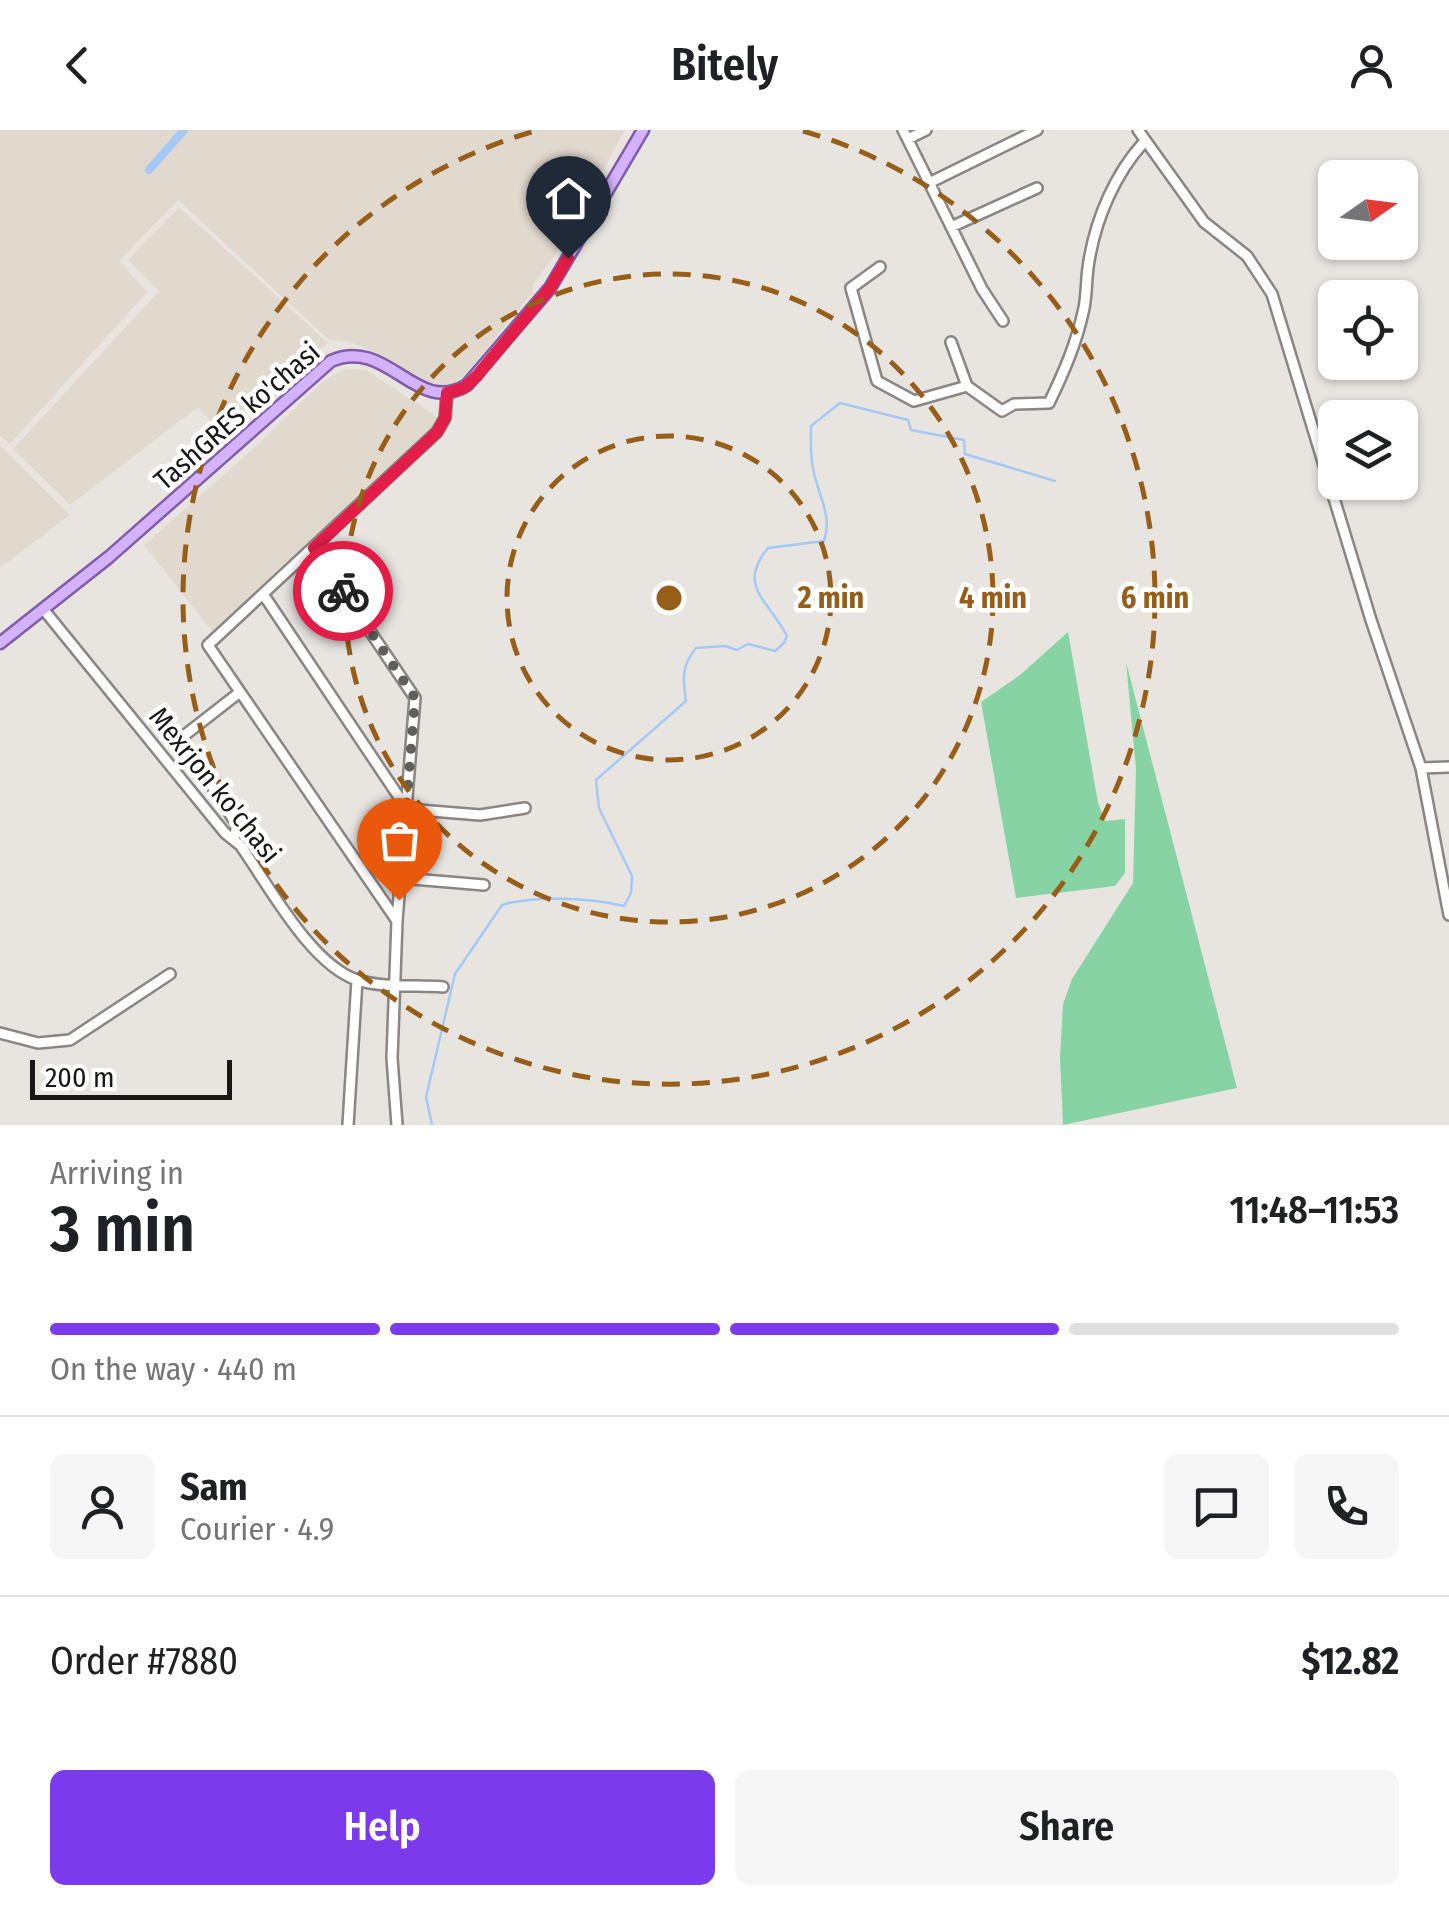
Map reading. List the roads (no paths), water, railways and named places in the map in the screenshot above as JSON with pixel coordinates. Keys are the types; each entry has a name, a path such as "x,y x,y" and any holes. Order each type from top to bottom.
{"main road":[{"path":"447,393 464,388 477,376 550,288 643,130"},
{"name":"TashGRES ko'chasi","path":"0,643 44,610 330,361 365,355 424,389 447,393"}],"street":[{"path":"926,130 905,135 982,289 1003,321"},
{"path":"929,183 1037,130"},
{"path":"1138,130 1204,222 1246,256 1272,294 1371,620 1421,768 1449,916"},
{"path":"952,342 967,386 1002,411 1014,404 1049,404 1070,361 1084,306 1089,258 1104,206 1126,161 1144,142"},
{"path":"951,227 1037,188"},
{"path":"880,266 851,288 876,380 914,401 967,386"},
{"path":"397,921 208,645 437,432 445,418 447,393"},
{"path":"314,548 415,698 397,921 392,1058 398,1125"},
{"path":"263,594 407,809"},
{"name":"Mexrjon ko'chasi","path":"44,610 234,840 306,938 331,964 357,980"},
{"path":"234,840 237,826 181,738 240,692"},
{"path":"1421,768 1449,767"},
{"path":"407,809 480,815 525,808"},
{"path":"401,878 484,886"},
{"path":"0,1034 38,1043 70,1040 170,974"},
{"path":"348,1125 357,980 443,988"}],"waterway":[{"path":"149,170 184,130"},
{"path":"432,1125 426,1097 455,974 502,905 563,899 624,906 631,893 632,876 599,808 596,780 686,701 684,673 696,648 725,646 737,650 748,644 775,651 784,643 787,636 759,593 755,573 768,548 824,541 827,522 812,463 811,426 840,403 908,420 911,430 964,440 965,454 1055,481"}]}
